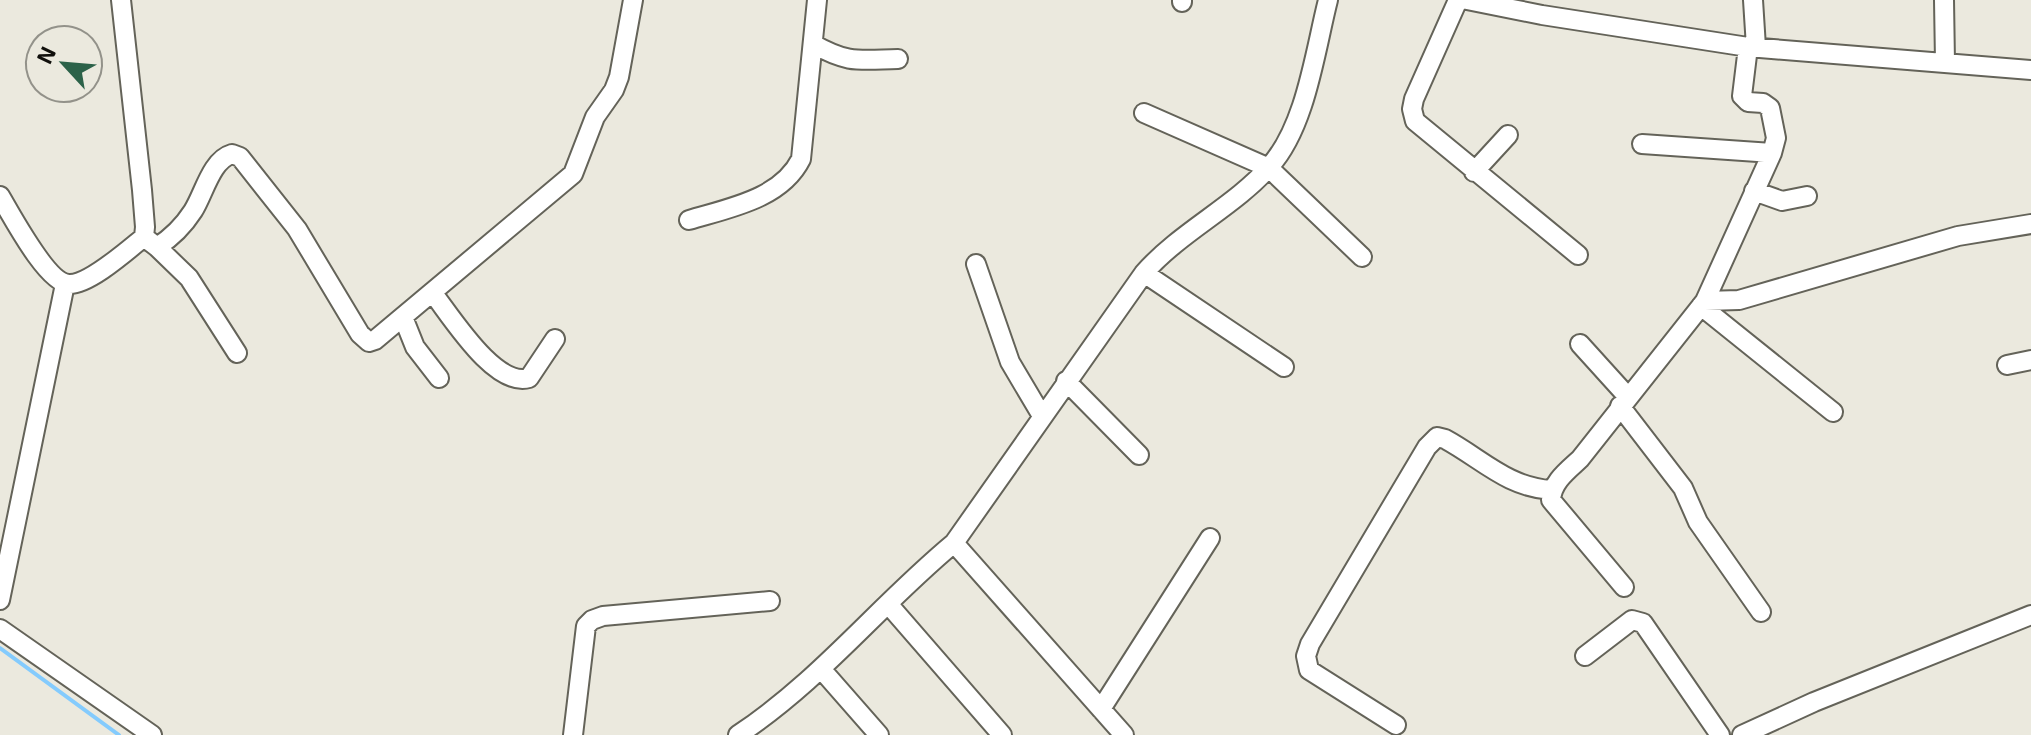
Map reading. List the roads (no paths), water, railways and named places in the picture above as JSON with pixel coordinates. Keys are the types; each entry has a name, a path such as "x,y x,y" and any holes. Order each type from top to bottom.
{"street":[{"path":"121,0 150,242 189,278 237,353"},
{"path":"0,196 46,268 65,284 74,284 150,242 191,214 220,161 232,154 240,157 297,229 364,339 369,342 573,174 595,117 614,90 619,77 633,0"},
{"path":"689,220 751,201 786,181 795,171 801,159 817,0"},
{"path":"738,735 790,698 822,670 922,570 954,543 1144,273 1163,251 1269,168 1296,119 1328,0"},
{"path":"1458,0 1414,99 1412,109 1415,121 1578,255"},
{"path":"1467,0 1542,15 1752,47 2031,70"},
{"path":"1624,587 1551,500 1551,490 1580,459 1703,303 1772,153 1776,138 1770,108 1763,103 1748,102 1742,96 1752,47 1753,0"},
{"path":"1944,0 1945,62"},
{"path":"813,44 836,57 850,60 898,59"},
{"path":"1144,113 1269,168 1362,257"},
{"path":"1474,172 1508,135"},
{"path":"1642,144 1772,153"},
{"path":"1754,191 1782,201 1807,196"},
{"path":"1703,303 1739,300 1958,236 2031,224"},
{"path":"976,264 1010,362 1042,416"},
{"path":"1144,273 1284,367"},
{"path":"0,600 65,284"},
{"path":"432,292 481,356 515,379 529,378 555,339"},
{"path":"1703,303 1833,412"},
{"path":"403,317 415,347 439,378"},
{"path":"1580,344 1683,488 1698,522 1761,612"},
{"path":"2007,365 2031,360"},
{"path":"1066,381 1139,455"},
{"path":"1396,725 1309,670 1306,656 1310,644 1427,447 1437,437 1445,439 1490,469 1529,488 1551,490"},
{"path":"1101,709 1210,538"},
{"path":"954,543 1124,735"},
{"path":"573,735 582,679 584,636 586,626 592,620 603,616 770,601"},
{"path":"889,605 1002,735"},
{"path":"1742,735 1814,702 2031,615"},
{"path":"1585,656 1632,620 1643,623 1720,735"},
{"path":"0,629 152,735"},
{"path":"822,670 879,735"}],"waterway":[{"path":"0,648 119,735"}]}
